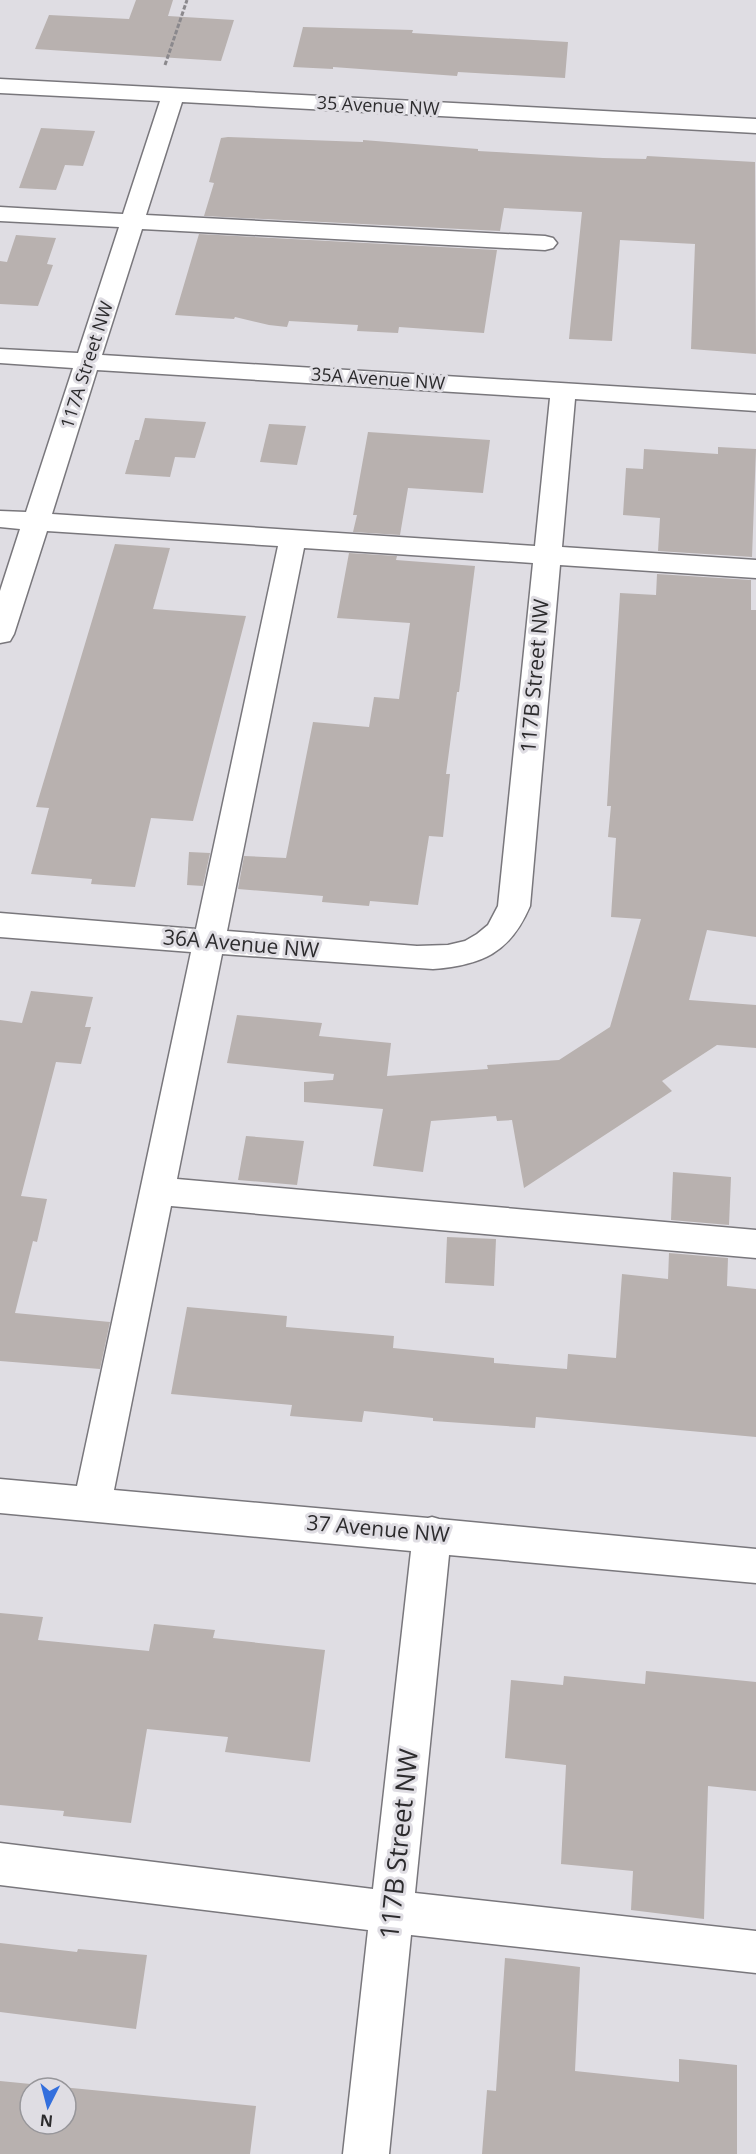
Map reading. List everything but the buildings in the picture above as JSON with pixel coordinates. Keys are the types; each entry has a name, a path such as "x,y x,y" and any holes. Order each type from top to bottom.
{"street":[{"name":"35 Avenue NW","path":"0,86 756,126"},
{"name":"117A Street NW","path":"0,634 132,222 164,94"},
{"path":"0,214 545,243"},
{"name":"35A Avenue NW","path":"0,356 756,403"},
{"name":"117B Street NW","path":"481,948 509,921 514,906 563,391"},
{"path":"0,519 756,569"},
{"path":"92,1503 292,538"},
{"name":"36A Avenue NW","path":"0,925 417,958 463,955 481,948"},
{"path":"157,1191 756,1244"},
{"name":"37 Avenue NW","path":"0,1496 432,1534 756,1566"},
{"name":"117B Street NW","path":"366,2154 432,1534"},
{"path":"0,1864 391,1912 756,1952"}],"path":[{"path":"164,94 187,0"}]}
